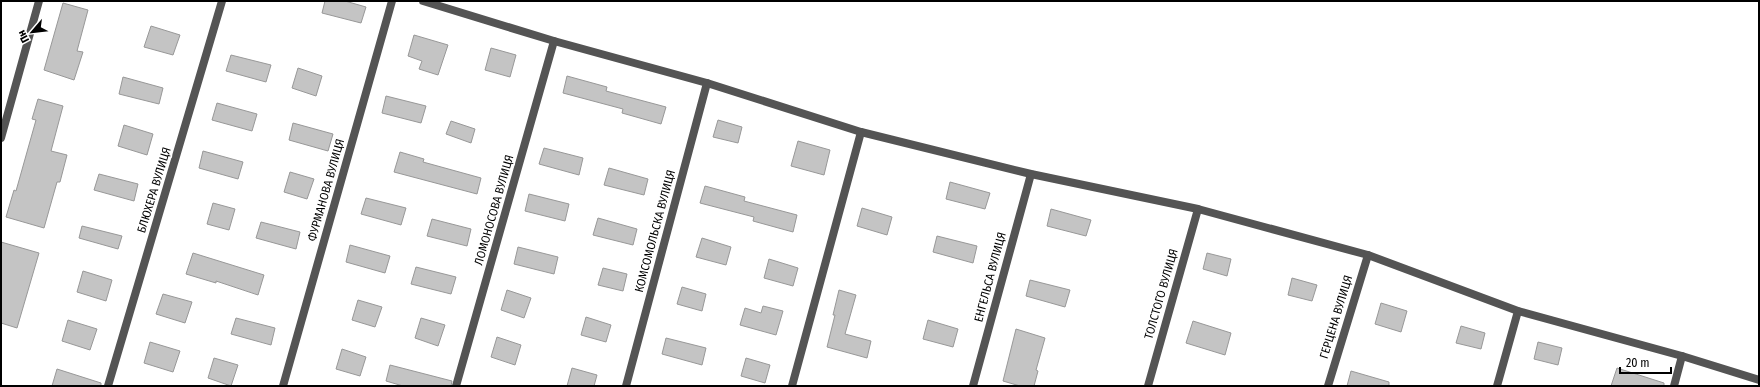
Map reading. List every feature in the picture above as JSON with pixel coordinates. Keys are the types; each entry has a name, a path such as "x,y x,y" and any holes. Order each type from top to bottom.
{"street":[{"path":"1,138 39,1"},
{"name":"БЛЮХЕРА ВУЛИЦЯ","path":"108,386 222,1"},
{"name":"ФУРМАНОВА ВУЛИЦЯ","path":"283,386 392,1"},
{"path":"423,1 554,41 707,83 861,132 1030,174 1198,210 1368,256 1518,310 1682,356 1759,380"},
{"name":"ЛОМОНОСОВА ВУЛИЦЯ","path":"456,386 554,41"},
{"name":"КОМСОМОЛЬСКА ВУЛИЦЯ","path":"626,386 707,83"},
{"path":"792,386 861,132"},
{"name":"ЕНГЕЛЬСА ВУЛИЦЯ","path":"973,386 1030,174"},
{"name":"ТОЛСТОГО ВУЛИЦЯ","path":"1148,386 1198,210"},
{"name":"ГЕРЦЕНА ВУЛИЦЯ","path":"1328,386 1368,256"},
{"path":"1497,386 1518,310"},
{"path":"1674,386 1682,356"}],"building":[{"path":"325,1 345,1 366,7 361,23 322,13"},
{"path":"63,3 88,10 77,51 83,52 74,80 44,70"},
{"path":"151,26 180,35 173,55 144,47"},
{"path":"414,35 448,45 438,75 419,69 422,61 408,56"},
{"path":"491,48 516,55 510,77 485,70"},
{"path":"231,55 271,65 266,82 226,71"},
{"path":"298,68 322,76 316,96 292,88"},
{"path":"567,76 607,87 606,91 666,107 661,124 622,113 623,109 563,93"},
{"path":"123,77 163,88 159,104 119,94"},
{"path":"386,96 426,106 421,123 382,113"},
{"path":"38,99 63,106 51,151 67,155 60,182 57,182 44,228 6,217 14,190 16,191 36,120 32,119"},
{"path":"217,103 257,114 252,131 212,120"},
{"path":"718,120 742,127 738,143 713,137"},
{"path":"451,121 475,129 471,143 446,134"},
{"path":"293,123 333,134 328,151 289,140"},
{"path":"124,125 153,134 147,155 118,146"},
{"path":"798,141 830,150 824,175 791,166"},
{"path":"544,148 583,158 579,175 539,164"},
{"path":"203,151 243,162 238,179 199,168"},
{"path":"400,152 424,159 423,162 481,178 477,194 394,172"},
{"path":"609,168 648,179 644,195 604,185"},
{"path":"290,172 314,179 307,199 284,192"},
{"path":"99,174 138,184 134,201 94,190"},
{"path":"950,182 990,193 985,209 946,199"},
{"path":"705,186 745,197 744,201 797,215 793,232 753,221 754,217 700,203"},
{"path":"529,194 569,204 565,221 525,211"},
{"path":"366,198 406,208 401,225 361,214"},
{"path":"213,203 235,209 229,230 207,224"},
{"path":"862,208 892,217 887,235 857,226"},
{"path":"1051,209 1091,220 1086,236 1047,226"},
{"path":"598,218 637,229 633,245 593,235"},
{"path":"432,219 471,229 467,246 427,236"},
{"path":"261,222 300,232 296,249 256,238"},
{"path":"82,226 122,236 118,249 79,238"},
{"path":"937,236 977,246 973,263 933,252"},
{"path":"702,238 731,247 726,265 696,257"},
{"path":"1,242 39,253 17,328 1,323"},
{"path":"350,245 390,256 385,273 346,262"},
{"path":"518,247 558,257 554,274 514,264"},
{"path":"193,253 264,275 258,295 216,281 216,283 186,274"},
{"path":"1207,253 1231,259 1227,276 1203,269"},
{"path":"769,259 798,268 793,286 764,278"},
{"path":"416,267 456,277 451,294 411,284"},
{"path":"603,268 627,274 623,291 598,285"},
{"path":"83,271 112,280 106,301 77,292"},
{"path":"1292,278 1317,285 1312,301 1288,295"},
{"path":"1030,280 1070,290 1065,307 1026,296"},
{"path":"682,287 706,294 702,311 677,304"},
{"path":"507,290 531,298 524,318 501,310"},
{"path":"839,290 856,295 845,334 871,341 867,358 827,347 835,315 833,315"},
{"path":"163,294 192,302 185,323 156,314"},
{"path":"358,300 382,307 375,327 352,320"},
{"path":"1381,303 1407,311 1401,332 1375,324"},
{"path":"763,306 783,311 776,335 740,325 745,308 761,313"},
{"path":"586,317 611,325 606,342 581,335"},
{"path":"236,318 275,328 271,345 231,334"},
{"path":"421,318 445,325 438,346 415,338"},
{"path":"68,320 97,329 90,350 62,341"},
{"path":"928,320 958,329 953,347 923,339"},
{"path":"1193,321 1231,333 1225,355 1186,343"},
{"path":"1461,326 1485,333 1481,349 1456,343"},
{"path":"1016,329 1045,338 1036,370 1038,371 1034,386 1020,386 1003,381"},
{"path":"497,337 521,345 515,365 491,357"},
{"path":"666,338 706,348 702,365 662,354"},
{"path":"150,342 180,351 173,372 144,363"},
{"path":"1538,342 1562,348 1558,365 1534,359"},
{"path":"342,349 366,357 360,376 336,369"},
{"path":"214,358 238,365 231,386 208,378"},
{"path":"746,358 770,365 765,383 741,376"},
{"path":"390,365 452,381 451,386 403,386 386,381"},
{"path":"572,368 597,375 594,386 567,386"},
{"path":"1617,368 1664,383 1664,386 1611,386"},
{"path":"57,369 101,383 101,386 52,386"},
{"path":"1351,371 1389,382 1389,386 1347,386"}]}
